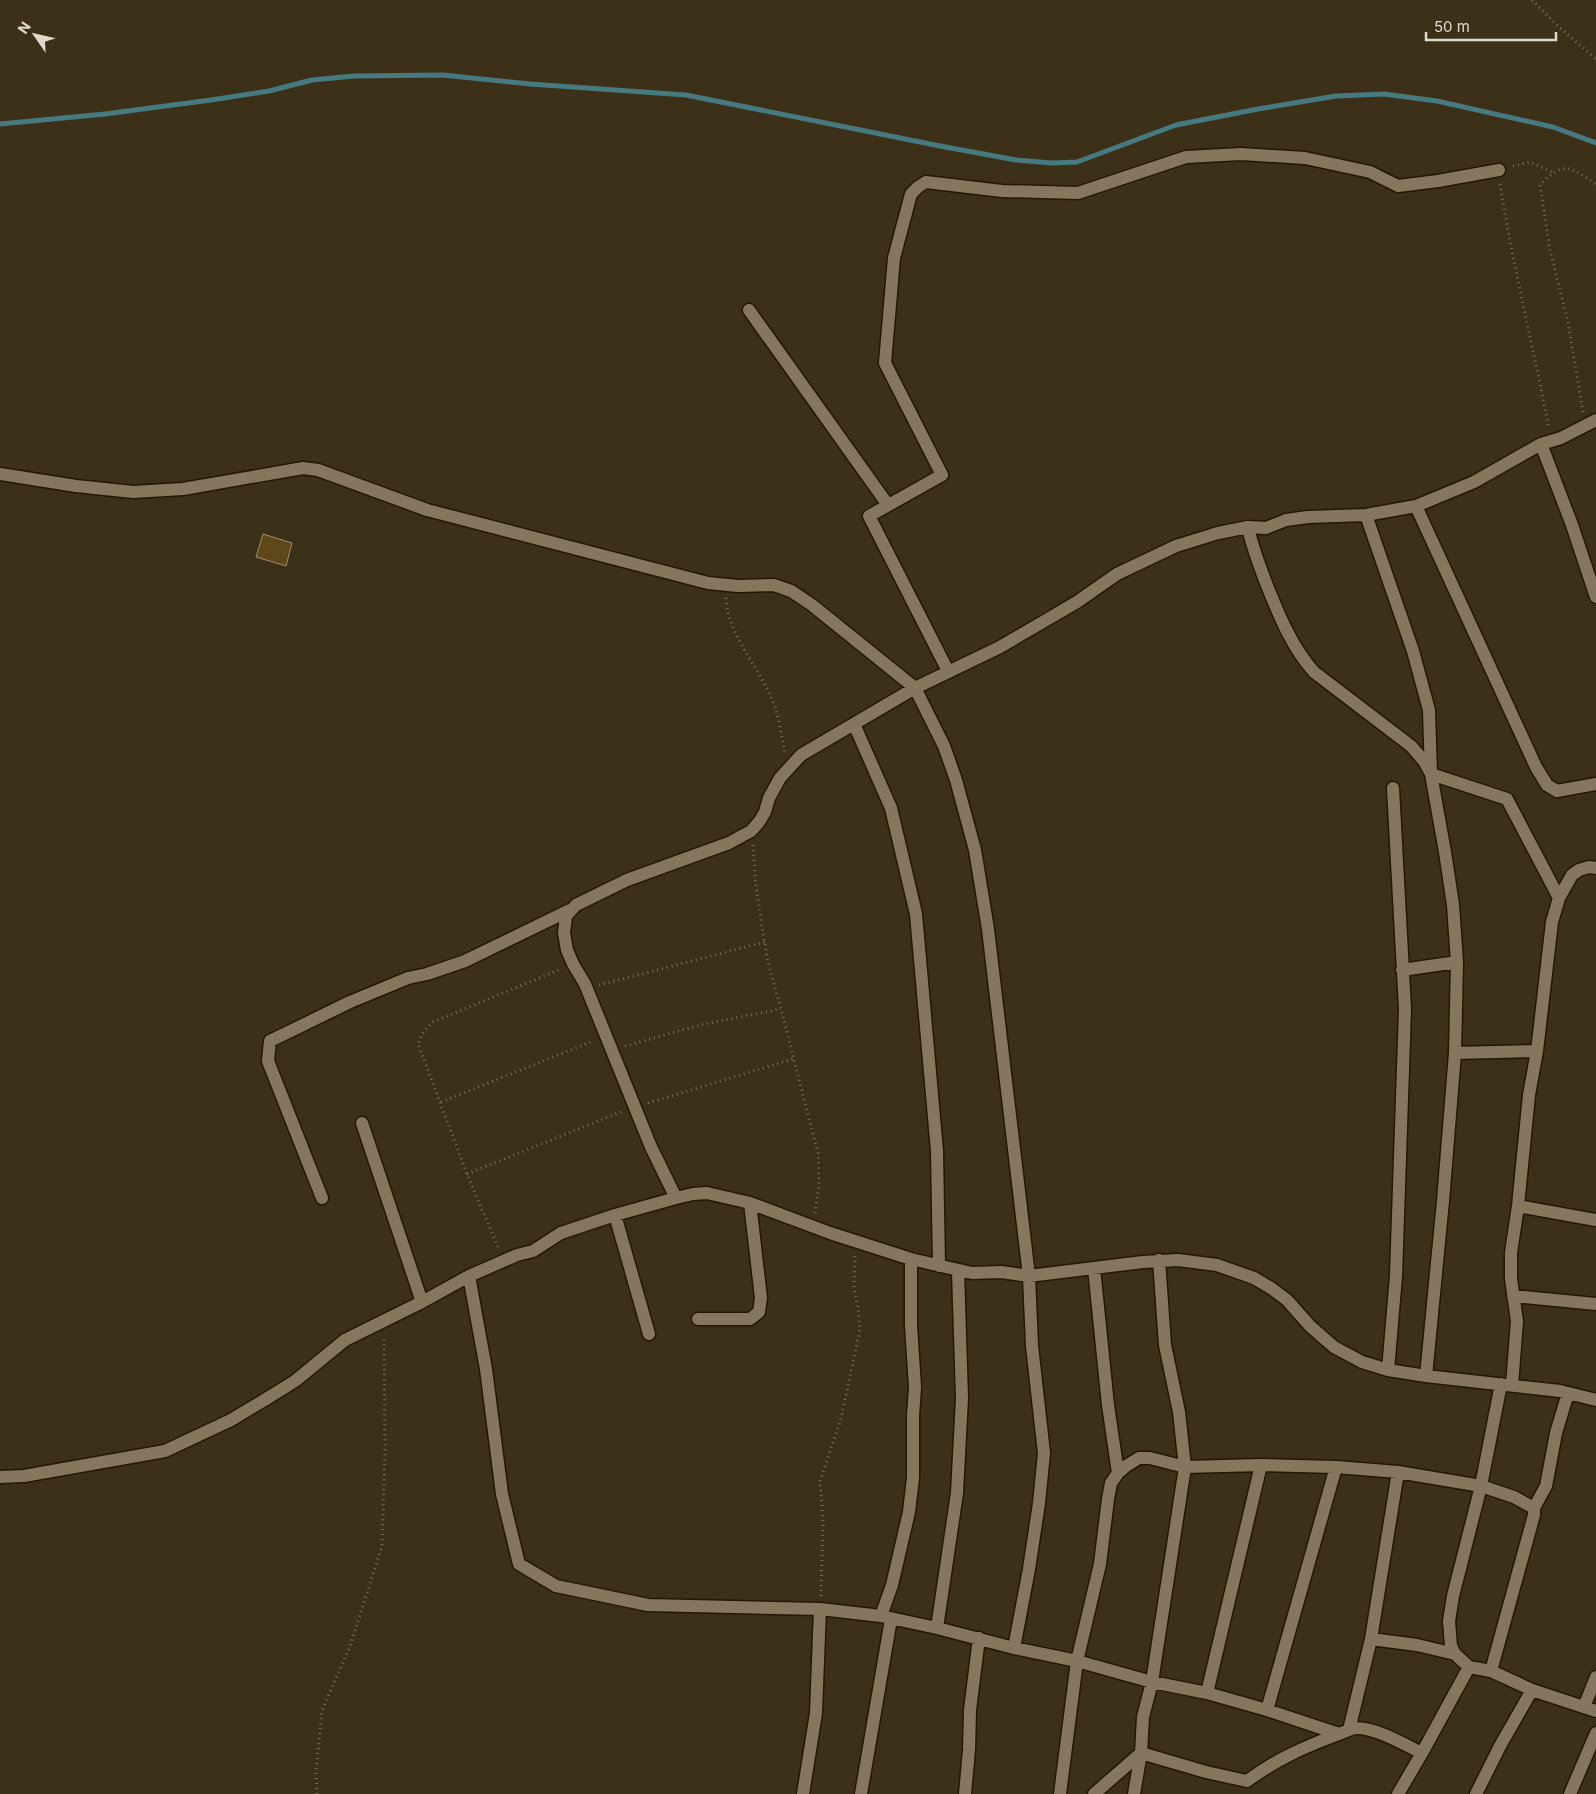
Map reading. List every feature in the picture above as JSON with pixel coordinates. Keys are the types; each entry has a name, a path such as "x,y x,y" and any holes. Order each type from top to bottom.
{"street":[{"path":"948,671 869,516 942,475 885,363 894,258 911,194 918,187 926,182 1002,191 1078,193 1186,157 1241,154 1305,158 1370,172 1398,186 1499,170"},
{"path":"749,310 888,505"},
{"path":"322,1198 268,1061 270,1041 350,1002 408,978 427,974 465,960 570,910 590,896 627,880 729,843 751,830 759,822 776,784 789,767 813,747 915,688 1000,647 1077,602 1118,574 1147,559 1176,546 1248,527 1266,528 1286,520 1308,516 1366,515 1416,506 1474,482 1546,443 1591,422"},
{"path":"1546,443 1596,597"},
{"path":"0,474 76,486 133,492 183,489 303,468 318,470 428,510 652,569 708,583 774,585 791,591 830,618 915,688 944,746 967,815 975,850 988,929 1029,1276 1032,1346 1044,1453 1029,1569 1014,1648"},
{"path":"1416,506 1536,767 1547,785 1557,791 1596,784"},
{"path":"1366,515 1413,651 1429,710 1431,774 1453,905 1457,962 1455,1053 1426,1376"},
{"path":"1248,527 1251,545 1283,624 1293,645 1302,658 1314,672 1411,746 1424,761 1431,774 1507,799 1559,898"},
{"path":"854,724 891,808 916,914 937,1151 939,1266"},
{"path":"1388,1370 1396,1276 1405,1009 1393,788"},
{"path":"1455,1654 1449,1639 1449,1621 1453,1596 1506,1385 1517,1321 1513,1296 1511,1253 1518,1206 1529,1095 1537,1051 1552,922 1559,898 1572,875 1579,870 1589,867 1596,868"},
{"path":"570,910 566,916 564,933 573,964 587,988 660,1168 676,1198"},
{"path":"1402,970 1457,962"},
{"path":"1455,1053 1537,1051"},
{"path":"362,1123 422,1302"},
{"path":"0,1477 24,1476 165,1451 231,1420 266,1399 295,1381 345,1340 422,1302 469,1276 504,1260 533,1251 561,1234 615,1215 676,1198 707,1193 750,1203 855,1241 911,1259 958,1271 987,1274 1001,1272 1029,1276 1160,1260 1198,1261 1217,1265 1254,1278 1286,1300 1310,1326 1334,1347 1362,1362 1388,1370 1568,1393 1596,1400"},
{"path":"698,1319 750,1319 759,1312 761,1298 750,1203"},
{"path":"1518,1206 1596,1220"},
{"path":"615,1215 649,1334"},
{"path":"861,1794 886,1618 909,1512 913,1478 913,1416 916,1387 911,1326 911,1259"},
{"path":"1134,1794 1141,1753 1142,1718 1152,1682 1186,1467 1179,1412 1165,1345 1160,1260"},
{"path":"1094,1268 1108,1405 1118,1473"},
{"path":"937,1628 957,1493 962,1398 958,1271"},
{"path":"469,1276 486,1369 502,1494 519,1564 556,1586 648,1605 820,1609 886,1618 937,1628 1014,1648 1077,1661 1152,1682 1206,1693 1344,1732"},
{"path":"1513,1296 1596,1304"},
{"path":"1491,1671 1526,1549 1534,1508 1546,1486 1556,1433 1568,1393"},
{"path":"1060,1794 1077,1661 1100,1564 1111,1483 1118,1473 1139,1458 1150,1458 1186,1467 1261,1464 1398,1472 1481,1486 1514,1497 1534,1508"},
{"path":"1206,1693 1261,1464"},
{"path":"1267,1710 1336,1467"},
{"path":"1344,1732 1372,1639 1398,1472"},
{"path":"803,1794 816,1713 820,1609"},
{"path":"965,1794 970,1710 979,1638"},
{"path":"1372,1639 1417,1645 1455,1654 1469,1666 1491,1671 1532,1690 1590,1709 1596,1677"},
{"path":"1398,1794 1469,1666"},
{"path":"1476,1794 1500,1746 1532,1690"},
{"path":"1141,1753 1206,1772 1246,1781 1286,1756 1354,1727 1369,1730 1422,1753"},
{"path":"1570,1794 1596,1732"},
{"path":"1094,1794 1141,1753"}],"path":[{"path":"1532,0 1596,59"},
{"path":"1546,443 1529,326 1511,249 1498,178 1499,170 1530,162 1554,173"},
{"path":"1591,422 1550,250 1540,185 1549,176 1563,168 1573,169 1596,184"},
{"path":"730,585 726,595 726,607 740,640 772,700 789,767"},
{"path":"751,830 756,887 768,963 818,1153 820,1186 812,1226"},
{"path":"587,988 765,942"},
{"path":"504,1260 467,1174 418,1044 424,1030 434,1022 573,964"},
{"path":"612,1049 704,1024 781,1009"},
{"path":"441,1102 606,1036"},
{"path":"467,1174 635,1106 793,1059"},
{"path":"820,1609 824,1519 820,1481 841,1419 860,1329 854,1288 855,1241"},
{"path":"317,1794 316,1773 322,1710 350,1646 382,1546 385,1452 384,1320"}],"building":[{"path":"263,534 292,543 286,566 256,557"}],"waterway":[{"path":"0,124 105,114 211,100 269,91 312,80 354,76 443,75 530,84 686,95 940,146 1016,160 1051,163 1077,162 1176,125 1336,96 1384,94 1437,101 1553,127 1596,143"}]}
